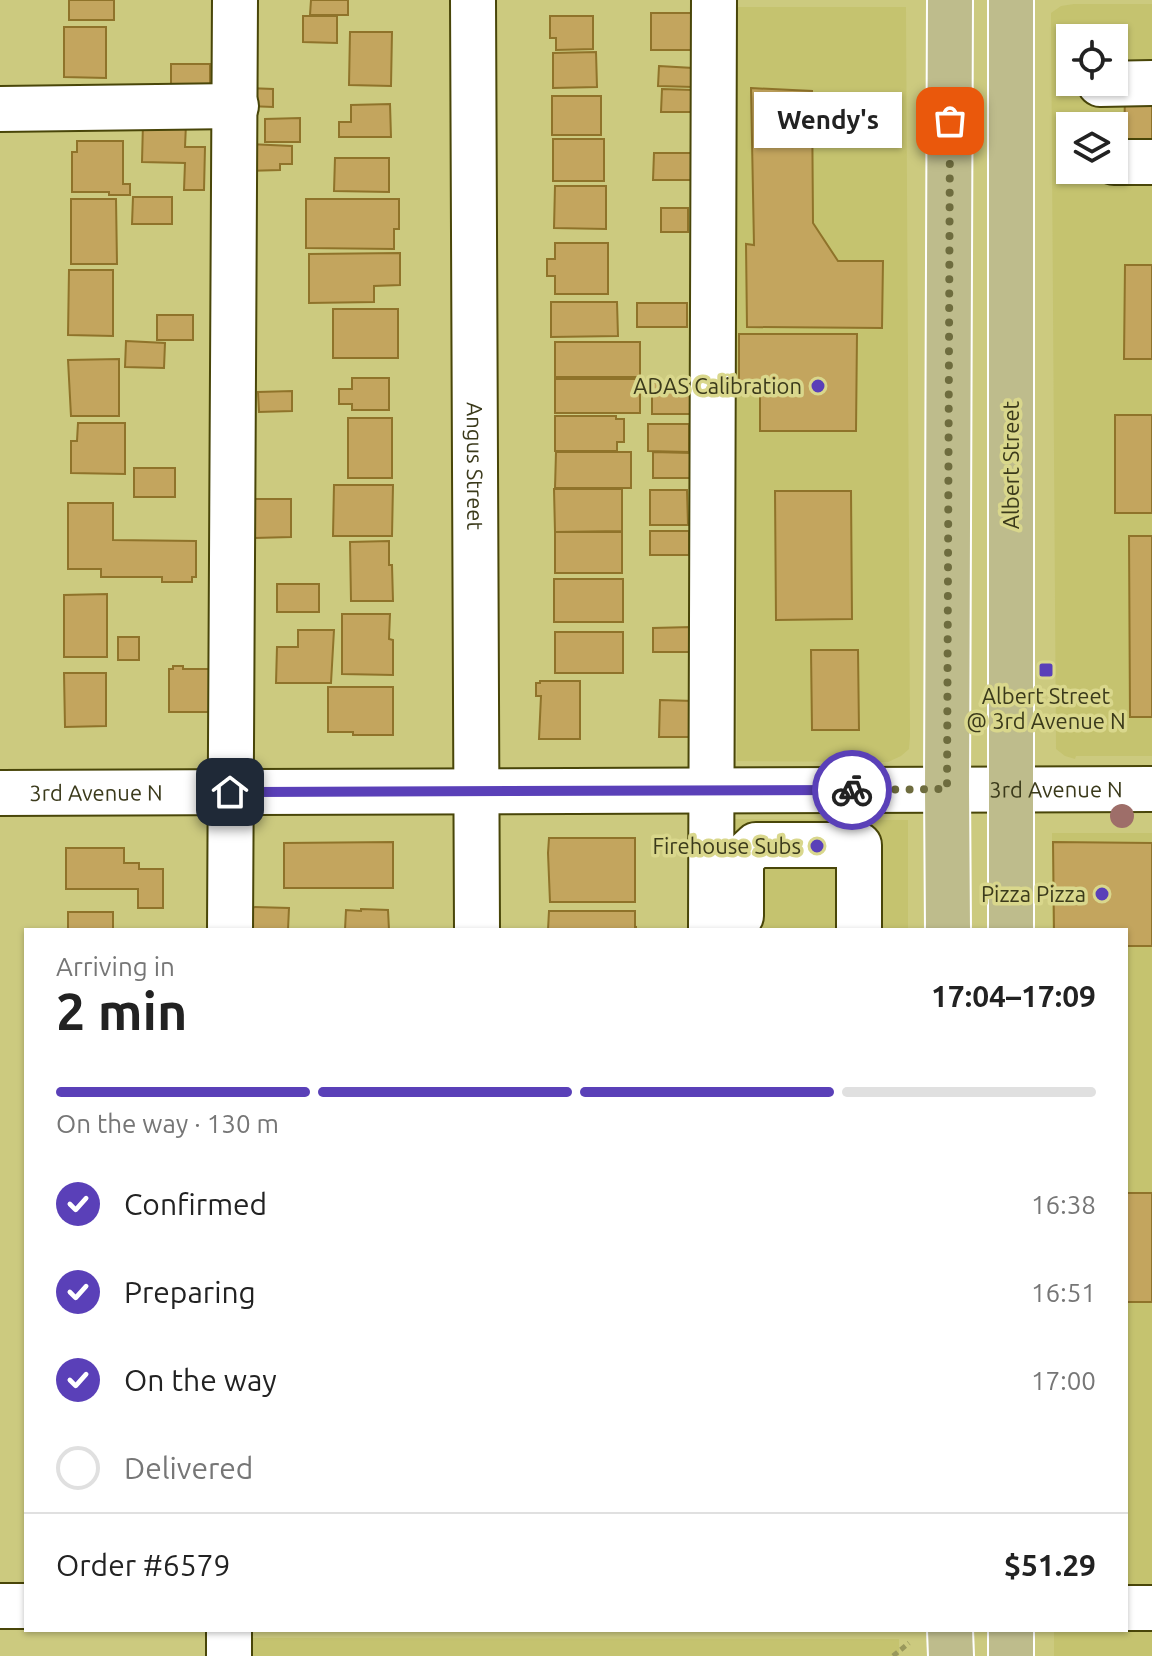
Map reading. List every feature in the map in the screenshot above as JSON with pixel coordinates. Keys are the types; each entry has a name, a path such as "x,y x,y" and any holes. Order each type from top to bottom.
{"main road":[{"path":"948,928 950,0"},
{"name":"Albert Street","path":"1011,0 1011,928"},
{"path":"950,1632 951,1656"},
{"path":"1011,1632 1011,1656"}],"street":[{"path":"230,928 235,0"},
{"name":"Angus Street","path":"473,0 477,928"},
{"path":"711,928 714,0"},
{"path":"1128,83 1152,83"},
{"path":"0,109 236,106"},
{"path":"1128,162 1152,162"},
{"name":"3rd Avenue N","path":"0,793 1152,789"},
{"path":"741,928 741,859 756,845 859,845 859,928"},
{"path":"0,1606 24,1606"},
{"path":"1128,1608 1152,1608"},
{"path":"229,1632 229,1656"}],"path":[{"path":"893,1656 909,1643"}],"shaded area":[{"path":"1074,4 1152,4 1152,756 1076,756 1075,759 1056,749 1051,13 1061,6"},
{"path":"737,7 906,7 910,736 909,749 888,762 737,761"},
{"path":"724,819 908,820 908,928 724,928"},
{"path":"1052,833 1152,833 1152,1656 1054,1656 1054,1632 1128,1632 1128,928 1052,928"},
{"path":"239,1638 899,1639 899,1656 239,1656"}],"building":[{"path":"69,0 114,0 114,20 69,20"},
{"path":"311,0 348,0 348,15 310,15"},
{"path":"651,13 695,13 695,50 651,50"},
{"path":"303,16 337,16 337,43 303,42"},
{"path":"550,16 593,16 593,49 556,50 556,38 550,38"},
{"path":"64,27 106,27 106,78 64,77"},
{"path":"350,32 392,32 391,86 349,85"},
{"path":"596,52 597,87 553,88 553,53"},
{"path":"171,64 210,64 210,92 171,92"},
{"path":"659,66 693,68 693,87 658,86"},
{"path":"248,88 273,89 273,107 248,106"},
{"path":"751,88 812,91 813,223 838,261 883,261 882,328 747,327 746,244 754,245"},
{"path":"662,89 693,90 692,112 661,112"},
{"path":"1128,93 1152,93 1152,150 1128,150 1128,112 1125,112 1125,96"},
{"path":"552,96 601,96 601,135 552,135"},
{"path":"390,104 391,137 339,137 339,122 351,122 351,105"},
{"path":"300,118 300,142 265,142 265,119"},
{"path":"143,123 186,124 185,147 205,147 204,190 184,190 185,163 142,162"},
{"path":"553,139 604,139 604,181 553,181"},
{"path":"77,141 123,141 123,184 130,184 130,195 72,192 72,152 77,152"},
{"path":"247,144 292,146 292,164 280,164 280,170 247,171"},
{"path":"654,153 691,153 691,180 653,180"},
{"path":"335,158 389,158 389,192 334,191"},
{"path":"555,186 606,186 606,229 554,228"},
{"path":"133,197 172,197 172,224 132,224"},
{"path":"71,199 116,199 117,264 71,264"},
{"path":"306,199 399,199 399,229 394,229 394,249 306,248"},
{"path":"661,208 688,208 688,232 661,232"},
{"path":"555,243 608,243 608,294 555,294 555,276 547,276 547,259 555,259"},
{"path":"400,253 400,285 374,286 374,302 309,303 309,254"},
{"path":"1125,265 1152,265 1152,359 1124,359"},
{"path":"69,270 113,270 113,336 68,335"},
{"path":"551,302 617,302 618,336 551,337"},
{"path":"637,303 687,303 687,327 637,327"},
{"path":"333,309 398,309 398,358 333,358"},
{"path":"157,315 193,315 193,340 157,340"},
{"path":"739,334 857,334 856,431 760,431 760,388 739,388"},
{"path":"126,341 165,343 164,368 125,367"},
{"path":"555,342 640,342 640,377 555,377"},
{"path":"119,359 119,416 71,416 68,360"},
{"path":"352,378 389,378 389,410 352,410 352,404 339,404 339,389 352,389"},
{"path":"555,379 640,379 640,413 555,413"},
{"path":"652,383 691,383 691,414 652,414"},
{"path":"292,391 292,411 259,412 258,392"},
{"path":"1115,415 1152,415 1152,513 1115,513"},
{"path":"555,416 616,416 616,419 624,419 624,442 617,442 617,451 555,451"},
{"path":"348,418 392,418 392,478 348,478"},
{"path":"78,423 125,423 125,474 71,473 71,441 77,441"},
{"path":"648,424 689,424 689,452 648,451"},
{"path":"556,452 631,452 631,488 555,488"},
{"path":"653,452 691,453 691,478 653,478"},
{"path":"134,468 175,468 175,497 134,497"},
{"path":"334,485 393,485 392,536 333,536"},
{"path":"554,489 622,489 622,531 555,532"},
{"path":"650,490 687,490 688,525 650,525"},
{"path":"775,491 851,491 852,619 776,620"},
{"path":"249,499 291,499 291,537 250,538"},
{"path":"68,503 113,503 113,540 196,541 196,577 192,577 192,582 162,582 162,577 101,577 101,569 68,569"},
{"path":"650,531 689,531 689,555 650,555"},
{"path":"555,532 622,532 622,573 555,573"},
{"path":"1129,536 1152,536 1152,717 1130,717"},
{"path":"389,541 393,601 351,601 350,542"},
{"path":"554,579 623,579 623,622 554,622"},
{"path":"277,584 319,584 319,612 277,612"},
{"path":"107,594 107,657 64,657 64,595"},
{"path":"342,614 390,614 393,675 342,674"},
{"path":"691,627 691,652 653,652 653,628"},
{"path":"298,630 334,630 331,683 276,683 277,647 298,647"},
{"path":"555,632 623,632 623,673 555,673"},
{"path":"118,637 139,637 139,660 118,660"},
{"path":"811,650 858,650 859,730 812,730"},
{"path":"173,666 211,669 211,712 169,712 169,669"},
{"path":"64,673 106,673 106,726 65,727"},
{"path":"580,681 580,739 539,739 541,696 536,696 536,683"},
{"path":"328,687 393,687 393,735 328,732"},
{"path":"660,700 693,701 692,737 659,737"},
{"path":"549,838 635,838 635,902 550,902"},
{"path":"393,842 393,888 284,888 284,843"},
{"path":"1053,842 1152,843 1152,946 1128,946 1128,928 1054,928"},
{"path":"66,848 124,848 124,863 139,863 139,869 163,869 163,908 138,908 138,889 66,889"},
{"path":"251,907 289,908 288,928 251,928"},
{"path":"346,910 388,910 389,928 345,928"},
{"path":"549,911 635,911 636,928 548,928"},
{"path":"68,912 113,912 113,928 68,928"},
{"path":"1128,1193 1152,1193 1152,1302 1128,1302"}],"way so far":[{"path":"852,790 947,789 950,121"}],"place":[{"name":"Wendy's","path":"950,121"},
{"name":"ADAS Calibration","path":"818,386"},
{"name":"Albert Street @ 3rd Avenue N","path":"1046,670"},
{"name":"Firehouse Subs","path":"817,846"},
{"name":"Pizza Pizza","path":"1102,894"}],"route":[{"path":"230,792 852,790"}]}
